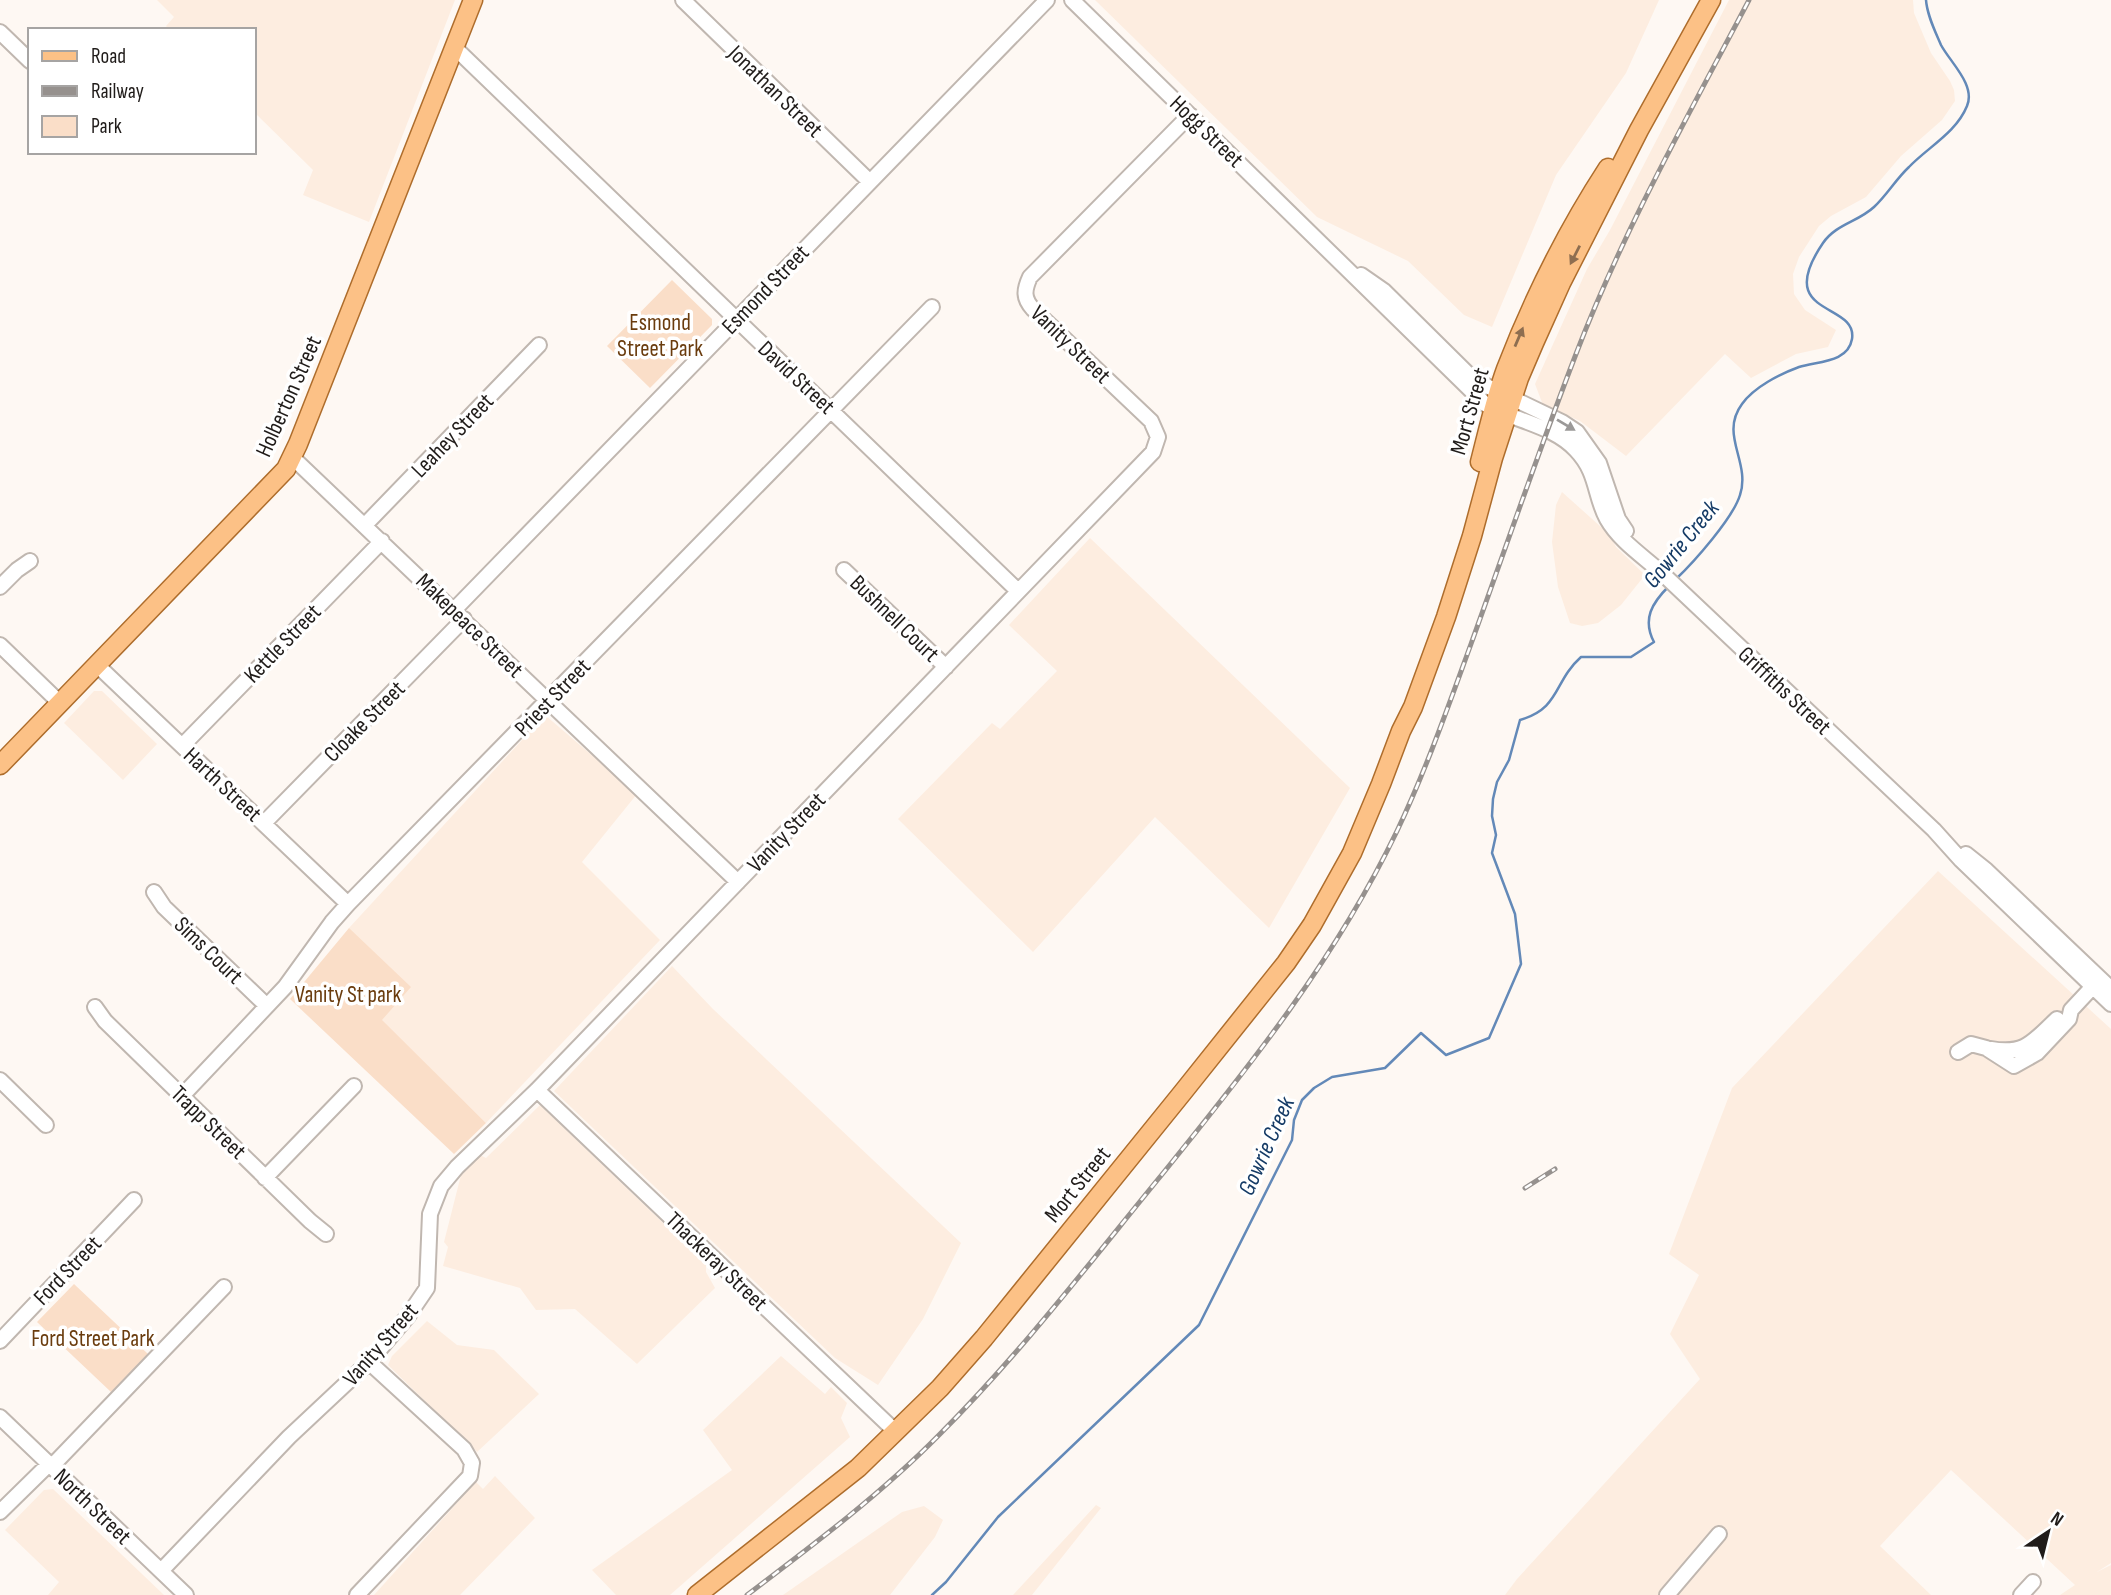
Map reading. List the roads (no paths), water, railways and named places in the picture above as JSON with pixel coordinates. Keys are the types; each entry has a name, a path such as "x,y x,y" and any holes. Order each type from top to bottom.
{"main road":[{"name":"Holberton Street","path":"0,765 286,469 473,0"},
{"name":"Mort Street","path":"697,1595 858,1468 940,1388 984,1338 1286,963 1312,926 1352,853 1413,707 1446,617 1503,404 1519,378 1547,313 1639,130 1712,0"}],"street":[{"name":"Jonathan Street","path":"683,0 869,181"},
{"name":"Esmond Street","path":"459,615 736,320 1047,0"},
{"name":"Hogg Street","path":"1072,0 1342,262 1359,283 1452,373 1503,404"},
{"path":"0,32 28,59"},
{"name":"David Street","path":"454,47 1018,591"},
{"name":"Vanity Street","path":"161,1571 289,1437 369,1362 408,1316 426,1288 430,1214 441,1186 457,1167 537,1090 1153,452 1158,437 1151,421 1033,309 1027,302 1024,289 1030,277 1190,115"},
{"name":"Priest Street","path":"182,1096 285,987 348,904 932,307"},
{"name":"Leahey Street","path":"365,525 539,345"},
{"name":"Griffiths Street","path":"1503,404 1562,422 1577,432 1589,446 1605,476 1618,519 1636,549 1934,830 1961,860 2101,985 2111,1004"},
{"name":"Makepeace Street","path":"292,457 737,882"},
{"name":"Kettle Street","path":"182,746 382,541"},
{"path":"0,587 17,569 30,561"},
{"name":"Bushnell Court","path":"844,570 946,667"},
{"name":"Cloake Street","path":"264,823 459,615"},
{"path":"0,645 60,703"},
{"name":"Harth Street","path":"97,665 348,904"},
{"name":"Sims Court","path":"154,892 164,907 267,1006"},
{"path":"1958,1052 1971,1044 1986,1048 2014,1066 2037,1054 2069,1019 2071,1010 2101,985"},
{"name":"Trapp Street","path":"96,1007 105,1021 326,1234"},
{"path":"0,1080 46,1125"},
{"path":"265,1178 354,1086"},
{"name":"Thackeray Street","path":"537,1090 896,1432"},
{"name":"Ford Street","path":"0,1341 134,1200"},
{"path":"0,1512 50,1465 224,1287"},
{"path":"357,1595 470,1476 472,1462 464,1449 369,1362"},
{"name":"North Street","path":"0,1417 187,1595"},
{"path":"1667,1595 1719,1534"},
{"path":"2021,1595 2033,1582"}],"waterway":[{"name":"Gowrie Creek","path":"1676,579 1721,527 1740,495 1742,471 1734,427 1742,404 1753,392 1776,377 1799,367 1831,360 1845,353 1849,347 1852,339 1850,327 1811,296 1807,284 1810,267 1823,243 1834,231 1874,207 1904,172 1949,132 1967,106 1969,98 1965,82 1941,45 1926,0"},
{"name":"Gowrie Creek","path":"932,1595 946,1582 998,1517 1199,1325 1292,1140 1294,1120 1302,1100 1314,1088 1332,1077 1385,1068 1421,1033 1446,1055 1489,1038 1521,964 1515,914 1492,853 1496,835 1492,816 1493,799 1497,782 1509,760 1520,720 1543,709 1581,657 1631,657 1654,642 1649,619 1654,605 1669,586"}],"railway":[{"path":"747,1595 894,1478 969,1404 1082,1273 1229,1091 1320,966 1373,878 1408,808 1594,308 1657,174 1749,0"},
{"path":"1525,1188 1555,1169"}],"park label":[{"name":"Esmond Street Park","path":"660,335"},
{"name":"Vanity St park","path":"348,994"},
{"name":"Ford Street Park","path":"93,1338"}]}
